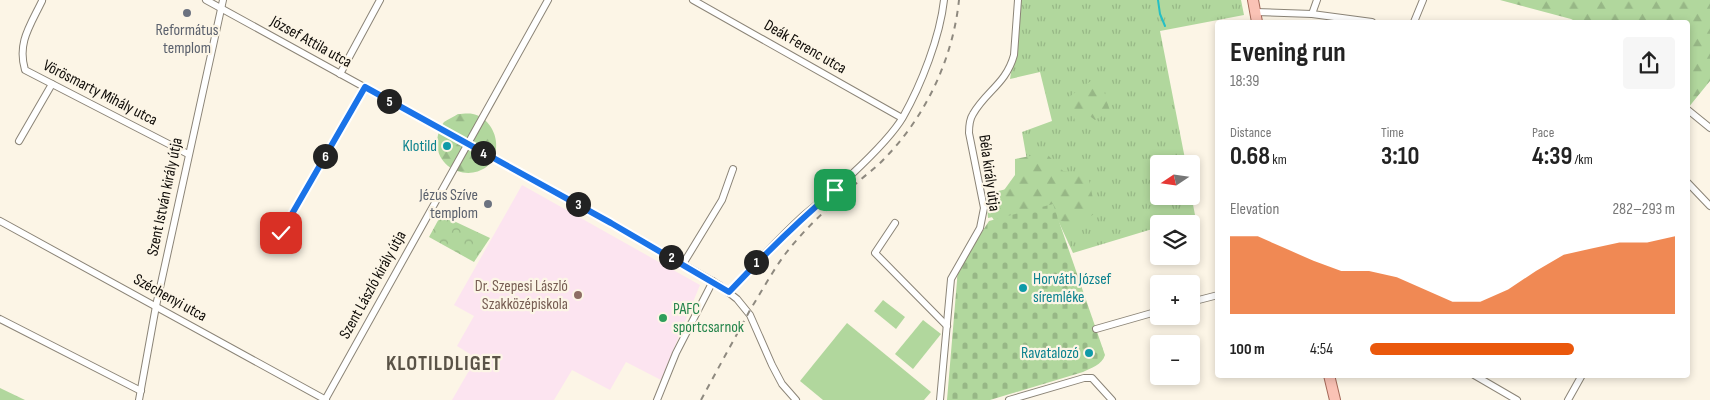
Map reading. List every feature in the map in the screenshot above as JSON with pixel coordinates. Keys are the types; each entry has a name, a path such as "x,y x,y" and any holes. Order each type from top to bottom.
{"main road":[{"path":"1254,0 1256,17"},
{"path":"1330,378 1335,400"}],"street":[{"name":"József Attila utca","path":"206,0 683,264 729,292 750,315 782,384 796,400"},
{"name":"Szent István király útja","path":"139,400 156,306 223,0"},
{"path":"340,74 380,0"},
{"name":"Szent László király útja","path":"325,400 548,0"},
{"name":"Deák Ferenc utca","path":"693,0 902,118"},
{"path":"729,292 759,259 804,216 853,174 902,118 930,57 941,20 944,0"},
{"name":"Béla király útja","path":"940,400 951,279 980,228 983,219 984,208 969,133 969,123 972,114 1006,76 1012,64 1018,0"},
{"path":"1312,14 1317,0"},
{"path":"1415,20 1423,0"},
{"name":"Vörösmarty Mihály utca","path":"42,1 25,35 22,46 22,58 26,70 188,154"},
{"path":"1256,17 1312,14 1357,20"},
{"path":"19,141 52,84"},
{"path":"281,233 365,87"},
{"path":"1690,112 1710,128"},
{"path":"683,264 722,200 733,169"},
{"path":"1690,188 1710,206"},
{"name":"Széchenyi utca","path":"0,221 325,400"},
{"path":"895,223 875,253 948,326"},
{"path":"657,400 676,353 714,282"},
{"path":"1200,299 1215,295"},
{"path":"1096,329 1150,314"},
{"path":"0,319 141,391"},
{"path":"1009,400 1084,378 1092,378 1112,400"},
{"path":"1479,378 1517,400"},
{"path":"1568,400 1580,378"}],"shaded area":[{"name":"Dr. Szepesi László Szakközépiskola","path":"522,185 700,285 661,380 626,362 610,390 572,370 554,400 452,400 474,362 470,354 457,346 474,316 454,305"}],"green space":[{"path":"1021,0 1241,0 1244,15 1160,31 1184,155 1150,155 1150,205 1193,205 1195,215 1150,215 1150,230 1073,253 1051,205 988,218 986,194 1031,183 1022,132 1052,121 1040,72 1010,79"},
{"path":"1500,0 1710,0 1710,81 1690,106 1690,20 1571,19"},
{"path":"1091,81 1101,81 1110,111 1095,120 1087,114 1082,124 1076,125 1069,97"},
{"path":"458,114 478,116 487,122 494,132 496,149 492,160 485,168 476,172 465,173 455,170 446,164 440,156 437,144 440,130 444,122"},
{"path":"1046,153 1063,171 1088,175 1096,213 1075,225 1044,216 997,225 990,214 994,204 1015,175 1015,159"},
{"path":"1053,204 1105,355 1104,358 1096,366 1083,372 990,400 947,400 958,269 989,221"},
{"path":"441,215 490,238 474,262 429,237"},
{"path":"883,300 905,317 896,329 874,311"},
{"path":"923,320 941,334 913,369 895,354"},
{"path":"847,323 931,392 924,400 823,400 800,381"},
{"path":"0,388 25,400 0,400"}],"waterway":[{"path":"1158,0 1160,14 1165,26"}],"railway":[{"path":"701,400 750,310 786,253 821,215 882,161 900,142 913,124 925,105 944,64 956,22 959,0"}],"place":[{"name":"Református templom","path":"187,13"},
{"name":"Klotild","path":"447,146"},
{"name":"Jézus Szíve templom","path":"488,204"},
{"name":"Horváth József síremléke","path":"1023,288"},
{"name":"Dr. Szepesi László Szakközépiskola","path":"578,295"},
{"name":"PAFC sportcsarnok","path":"663,318"},
{"name":"Ravatalozó","path":"1089,353"}],"district":[{"name":"KLOTILDLIGET","path":"444,363"}],"route":[{"path":"281,233 365,87 611,223 729,292 759,259 804,216 835,190"}]}
